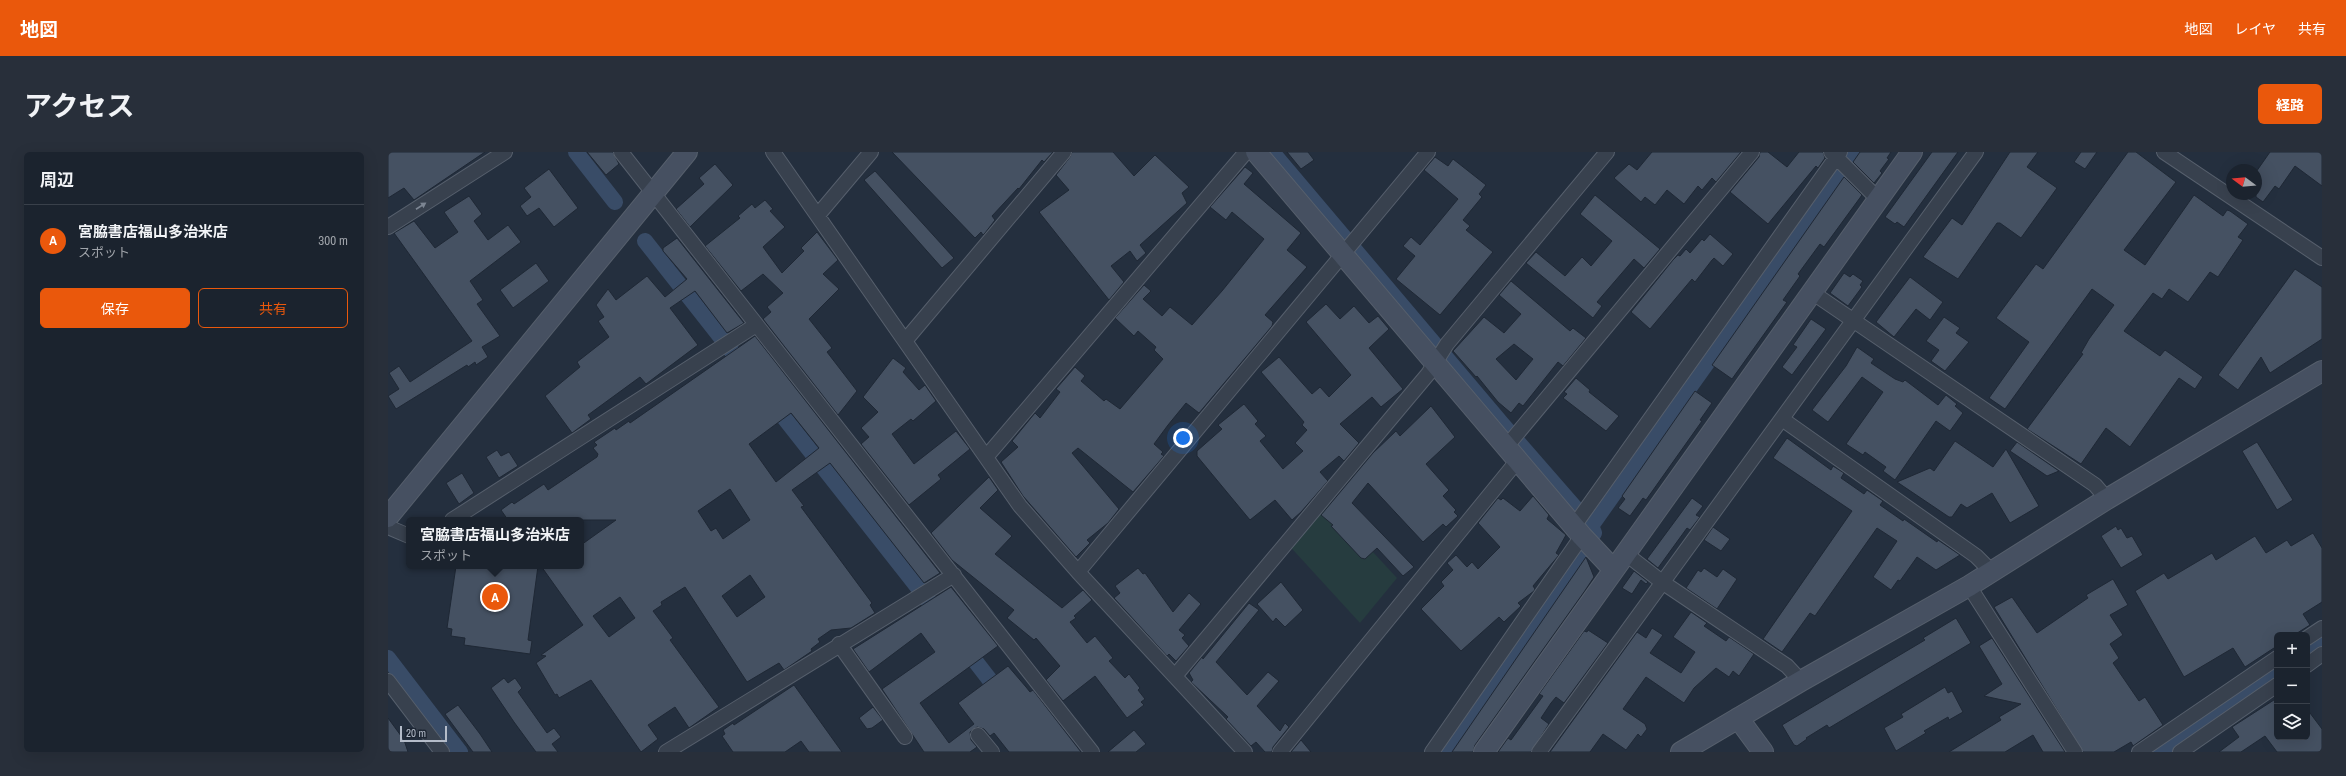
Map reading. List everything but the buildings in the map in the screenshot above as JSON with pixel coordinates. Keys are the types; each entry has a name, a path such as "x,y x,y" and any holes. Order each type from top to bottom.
{"street":[{"path":"388,227 505,152"},
{"path":"620,152 1092,752"},
{"path":"388,517 687,152"},
{"path":"773,152 987,456 1020,506 1078,572 1245,752"},
{"path":"818,215 871,152"},
{"path":"906,341 1064,152"},
{"path":"987,456 1246,152"},
{"path":"1256,152 1435,361 1512,454 1578,531 1613,569"},
{"path":"1078,572 1342,253 1428,152"},
{"path":"1175,676 1428,374 1435,361 1607,152"},
{"path":"1280,752 1512,454 1752,152"},
{"path":"1484,752 1613,569 1626,554 1813,293 1912,152"},
{"path":"1539,752 1976,152"},
{"path":"2164,152 2322,258"},
{"path":"1432,752 1578,531 1836,154 1879,200"},
{"path":"1813,293 2094,485 2107,499"},
{"path":"457,517 756,325"},
{"path":"1681,752 1801,681 1970,586 2107,499 2322,372"},
{"path":"1782,419 1976,556 1991,572"},
{"path":"388,527 406,535"},
{"path":"1626,554 1662,582 1787,666 1801,681"},
{"path":"666,752 839,644 954,575"},
{"path":"1970,586 2075,752"},
{"path":"2310,636 2322,628"},
{"path":"839,644 904,737"},
{"path":"2310,663 2322,654"},
{"path":"2139,752 2274,660"},
{"path":"388,680 442,752"},
{"path":"2180,752 2274,687"},
{"path":"1738,718 1763,752"},
{"path":"978,735 992,752"}],"green space":[{"path":"1322,497 1397,578 1360,623 1284,540"}],"waterway":[{"path":"576,152 615,202"},
{"path":"1272,152 1502,424 1591,526"},
{"path":"1444,752 1594,533 1591,526 1857,152"},
{"path":"645,241 745,368"},
{"path":"771,401 942,618"},
{"path":"2310,650 2322,642"},
{"path":"962,644 1003,697"},
{"path":"388,658 460,752"},
{"path":"2160,752 2274,674"}],"place":[{"name":"宮脇書店福山多治米店","path":"495,597"}]}
